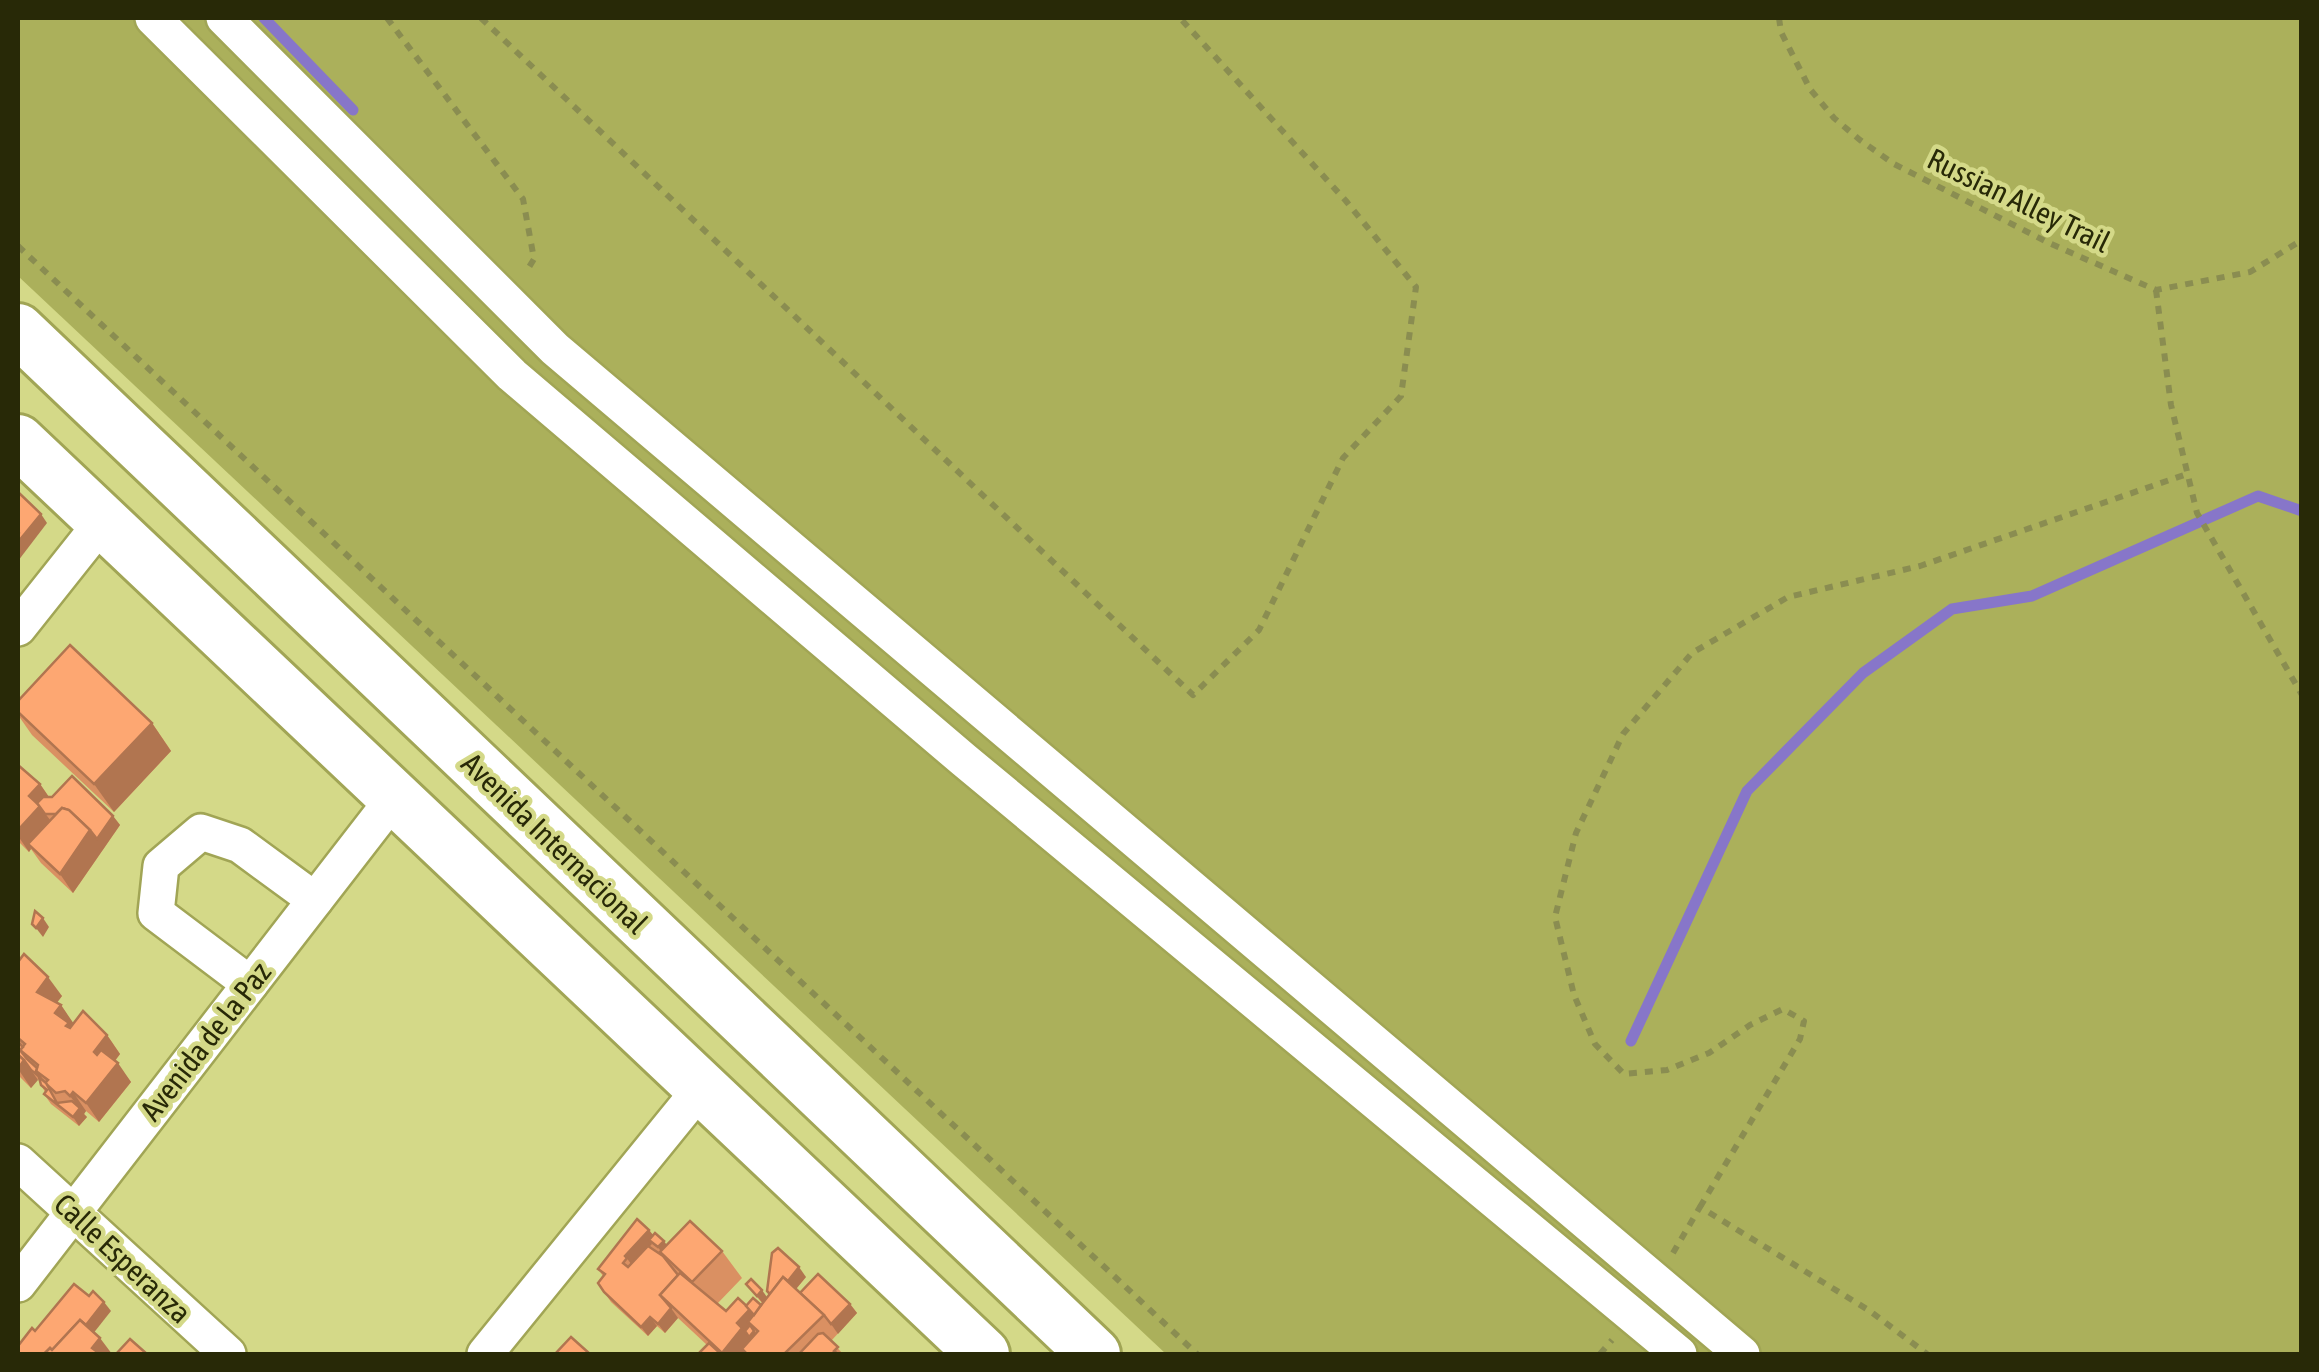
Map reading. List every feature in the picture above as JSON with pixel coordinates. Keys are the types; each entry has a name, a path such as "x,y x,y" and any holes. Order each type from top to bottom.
{"highway":[{"name":"Avenida Internacional","path":"18,330 1094,1354"},
{"path":"18,441 983,1354"}],"street":[{"path":"153,18 512,375 964,760 1679,1354"},
{"path":"224,18 585,374 1742,1354"},
{"path":"18,628 103,521"},
{"name":"Avenida de la Paz","path":"18,1284 394,798"},
{"path":"250,984 156,912 161,866 201,832 240,845 315,900"},
{"path":"486,1354 702,1087"},
{"name":"Calle Esperanza","path":"18,1162 228,1354"}],"path":[{"path":"387,18 524,199 534,259 506,300"},
{"path":"481,18 1193,695 1259,630 1343,458 1401,396 1416,287 1346,201 1180,18"},
{"name":"Russian Alley Trail","path":"1779,18 1781,32 1810,88 1834,118 1860,140 1894,164 2049,243 2156,290"},
{"path":"2302,240 2250,272 2156,290 2170,405 2197,513 2302,695"},
{"path":"18,246 1197,1354"},
{"path":"1656,1282 1800,1039 1804,1021 1784,1009 1750,1025 1709,1053 1667,1070 1624,1074 1595,1044 1574,994 1555,917 1576,832 1623,734 1692,652 1788,597 1920,566 2187,474"},
{"path":"1700,1208 1870,1311 1927,1354"}],"green space":[{"path":"18,18 2301,18 2301,1354 1166,1354 18,276"}],"building":[{"path":"18,492 41,514 18,542 19,533"},
{"path":"70,645 152,723 94,784 18,712 18,701"},
{"path":"18,765 40,784 29,796 40,806 18,830"},
{"path":"72,776 113,816 97,839 69,810 62,808 56,814 45,814 37,803 43,797 52,797"},
{"path":"62,808 90,830 60,874 28,844"},
{"path":"35,911 43,918 36,928 32,924"},
{"path":"24,954 48,977 37,992 61,1005 55,1013 69,1023 66,1026 70,1028 83,1011 107,1035 94,1052 97,1055 101,1050 118,1063 86,1103 73,1092 70,1096 65,1091 56,1093 36,1071 38,1065 20,1050 25,1044 18,1038 18,962"},
{"path":"18,1042 23,1047 20,1050 41,1078 18,1055"},
{"path":"39,1077 57,1103 72,1101 80,1108 73,1117 44,1094 47,1090"},
{"path":"637,1219 649,1230 623,1263 628,1267 648,1246 663,1256 678,1275 660,1295 671,1308 658,1324 650,1317 641,1327 598,1283 605,1274 598,1269"},
{"path":"690,1221 722,1251 692,1282 660,1252"},
{"path":"655,1233 664,1241 658,1247 649,1240"},
{"path":"778,1248 799,1267 788,1281 783,1277 770,1294 767,1291 772,1253"},
{"path":"680,1273 726,1311 738,1298 750,1309 737,1323 742,1328 722,1353 660,1295"},
{"path":"818,1274 850,1304 831,1324 800,1293"},
{"path":"783,1277 824,1315 786,1352 789,1354 747,1354 742,1349 758,1331 748,1322"},
{"path":"751,1279 762,1290 757,1296 746,1284"},
{"path":"74,1284 89,1296 93,1291 104,1302 86,1325 80,1320 52,1350 44,1354 18,1354 18,1346 32,1328 35,1331"},
{"path":"753,1298 761,1305 754,1315 746,1306"},
{"path":"80,1320 100,1338 92,1348 100,1354 44,1354 52,1350"},
{"path":"823,1333 838,1347 834,1351 838,1354 799,1354 818,1334"},
{"path":"571,1337 590,1354 555,1354"},
{"path":"130,1339 147,1354 116,1354"},
{"path":"709,1343 721,1354 698,1354"}],"waterway":[{"path":"264,18 353,110"},
{"path":"1631,1041 1747,791 1863,673 1952,609 2032,596 2258,496 2302,511"}]}
